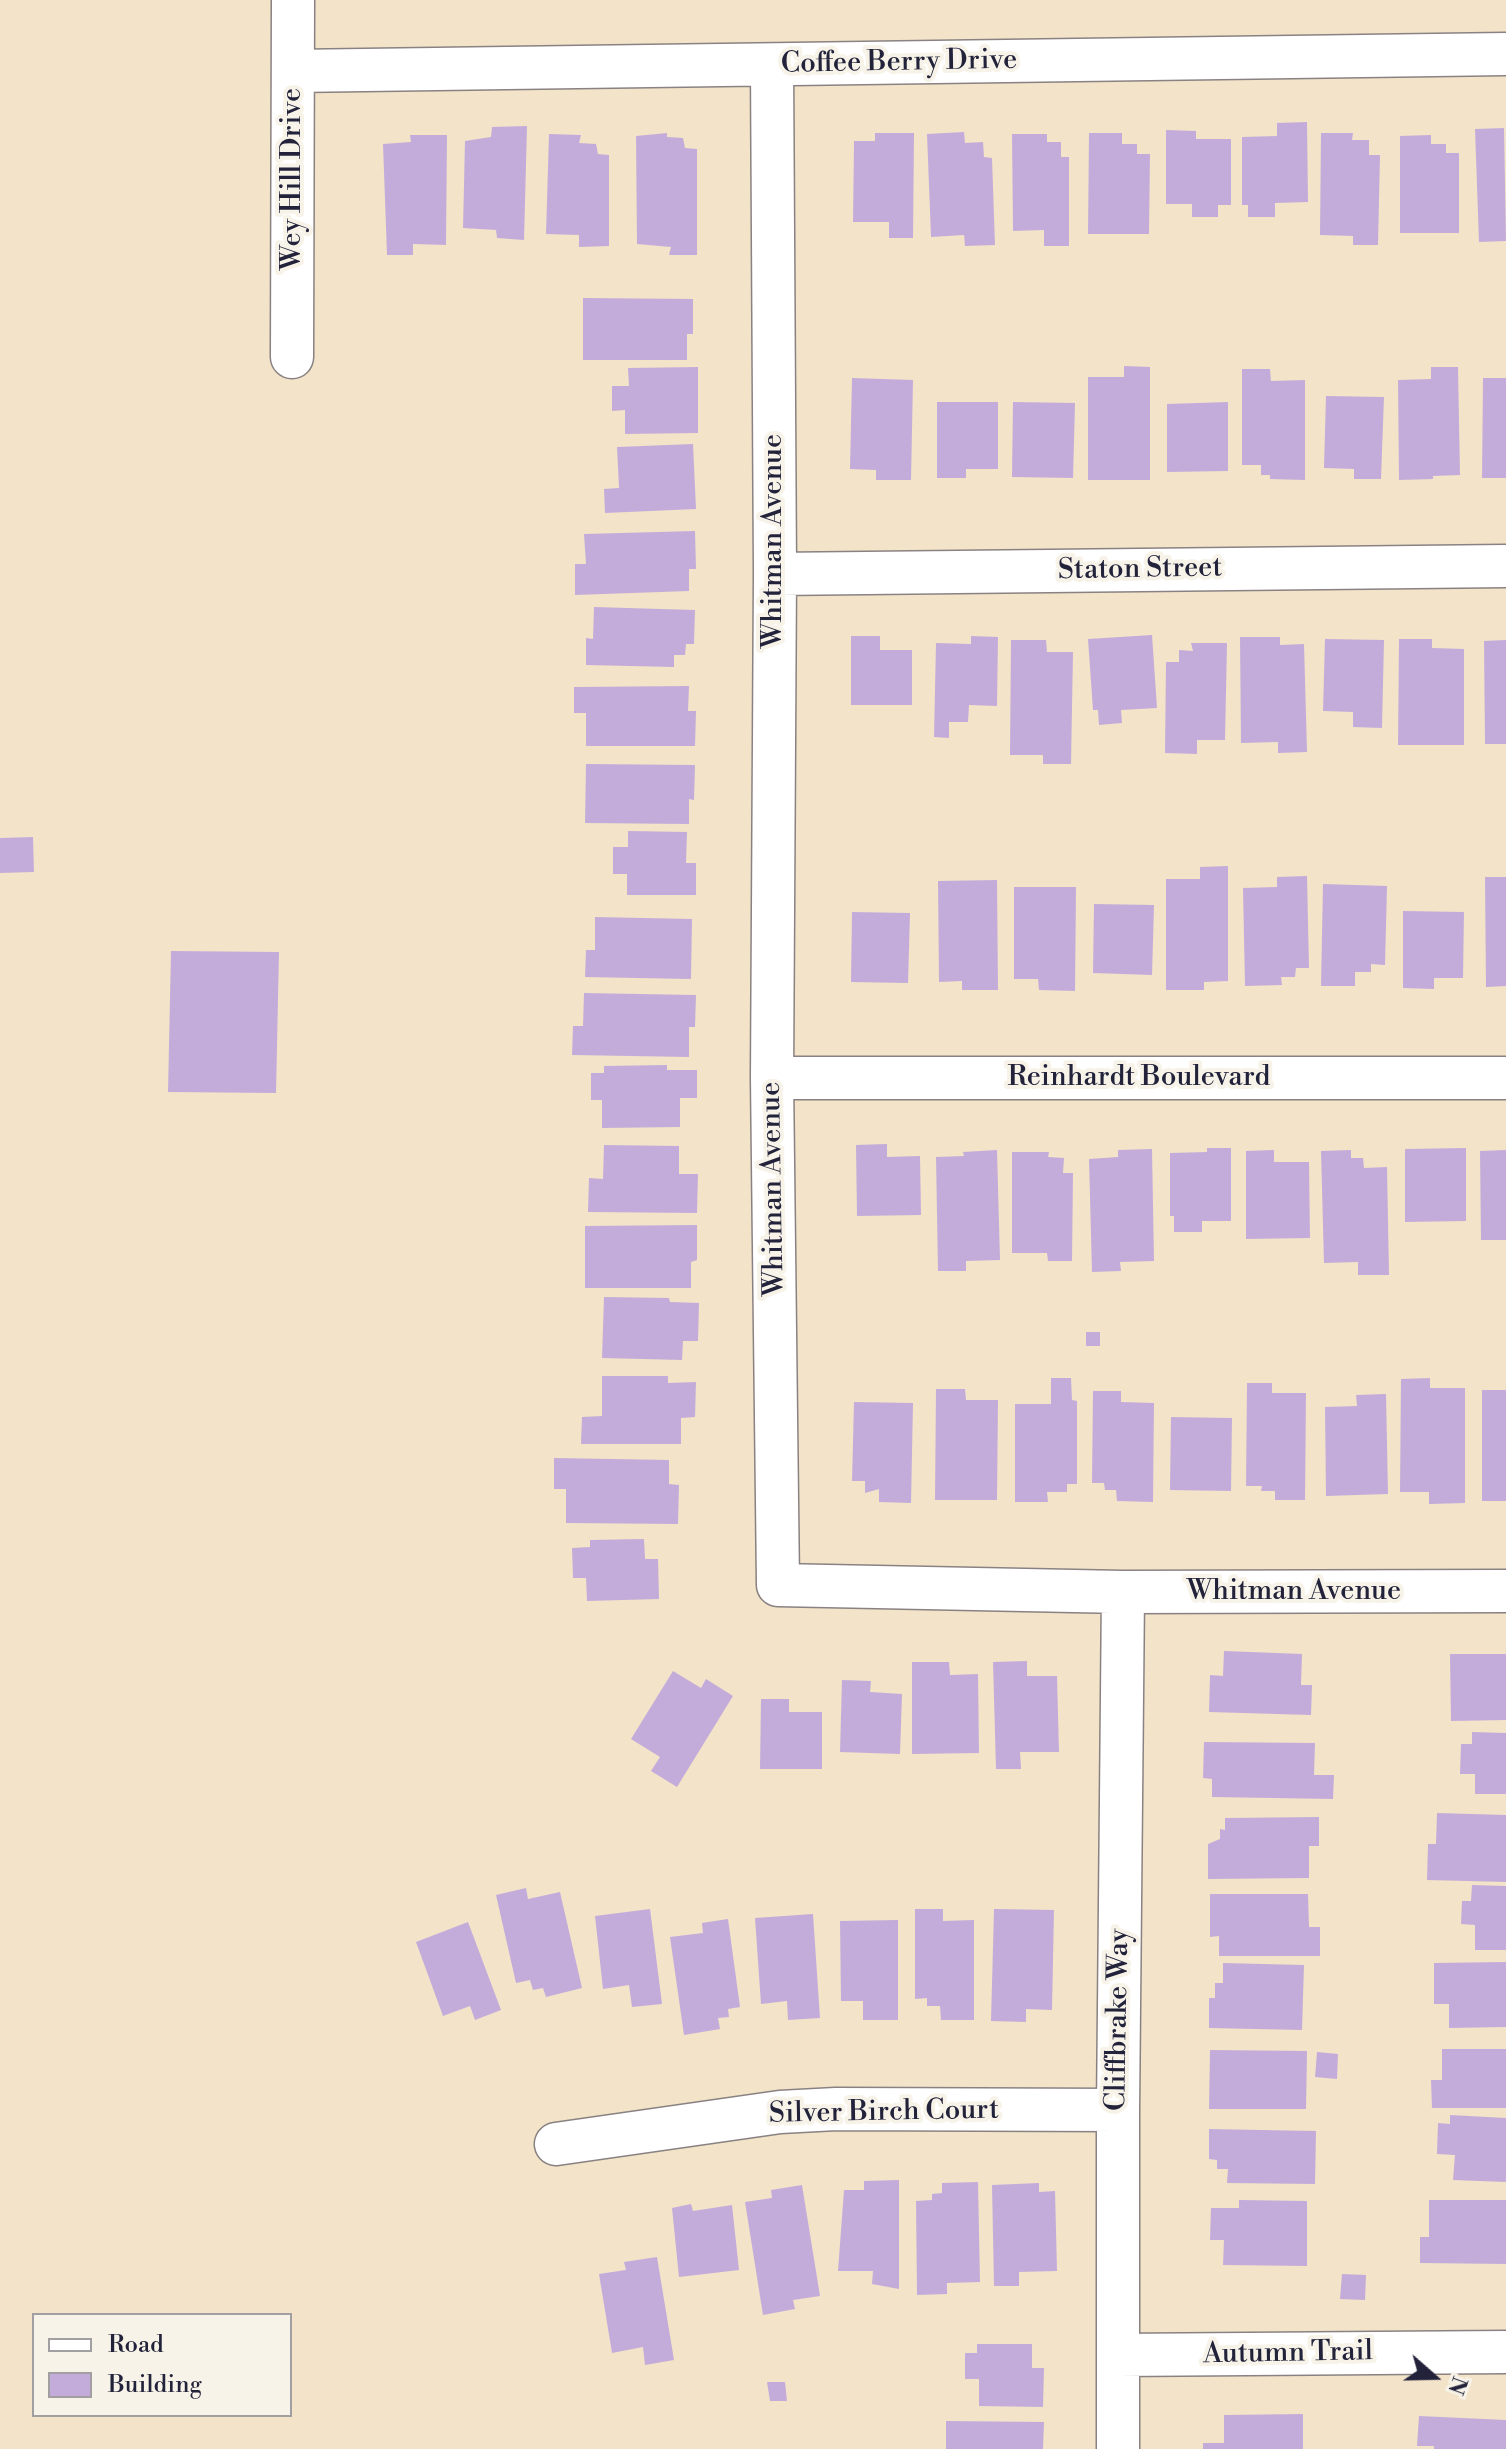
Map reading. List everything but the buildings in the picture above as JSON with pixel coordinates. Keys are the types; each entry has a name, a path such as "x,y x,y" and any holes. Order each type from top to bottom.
{"street":[{"name":"Wey Hill Drive","path":"292,357 293,0"},
{"name":"Coffee Berry Drive","path":"293,71 1506,54"},
{"name":"Whitman Avenue","path":"772,65 775,574 772,1078 778,1585 1123,1592 1506,1591"},
{"name":"Staton Street","path":"775,574 1506,566"},
{"name":"Reinhardt Boulevard","path":"772,1078 1506,1078"},
{"name":"Cliffbrake Way","path":"1118,2449 1123,1592"},
{"name":"Silver Birch Court","path":"556,2144 780,2112 836,2109 1118,2110"},
{"name":"Autumn Trail","path":"1118,2355 1506,2352"}]}
